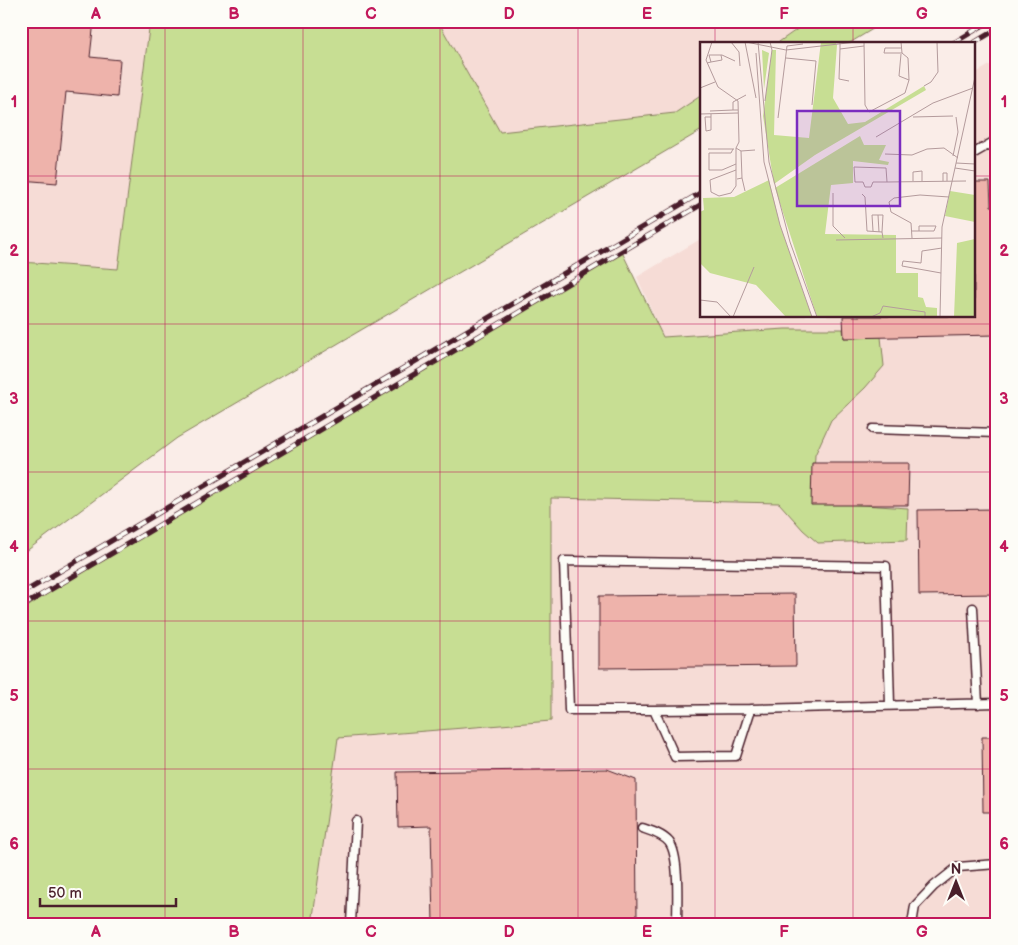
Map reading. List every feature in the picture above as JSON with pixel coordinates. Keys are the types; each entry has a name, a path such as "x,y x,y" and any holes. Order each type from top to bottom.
{"lane":[{"path":"976,152 997,140"},
{"path":"873,429 997,434"},
{"path":"890,705 886,566 564,561 570,710 751,709 997,703"},
{"path":"973,608 978,704"},
{"path":"654,710 675,757 736,756 751,709"},
{"path":"351,924 356,820"},
{"path":"642,828 655,832 669,843 676,857 678,924"},
{"path":"912,924 915,906 934,886 958,867 997,864"}],"shaded area":[{"path":"21,21 150,21 118,269 21,262"},
{"path":"438,21 809,21 779,42 700,42 700,96 675,113 499,133"},
{"path":"997,61 997,924 312,924 338,738 551,720 551,498 779,503 785,330 663,337 637,277 700,239 700,318 976,318 976,73"}],"green space":[{"path":"150,21 438,21 500,132 675,113 700,96 700,131 177,438 21,555 21,262 118,269"},
{"path":"809,21 886,21 851,42 779,42"},
{"path":"622,252 663,337 785,329 843,329 844,338 881,337 884,366 865,388 831,420 815,455 813,495 848,504 908,508 907,540 818,543 803,530 779,503 551,498 551,721 338,738 312,924 21,924 21,611 83,570"}],"building":[{"path":"21,21 94,21 90,57 120,60 117,97 66,92 57,183 21,180"},
{"path":"976,182 990,182 991,206 997,206 997,335 844,338 843,318 976,318"},
{"path":"812,463 909,463 908,505 811,505"},
{"path":"997,509 997,594 919,595 918,510"},
{"path":"795,594 796,666 599,668 599,596"},
{"path":"982,737 997,737 997,812 983,812"},
{"path":"607,769 636,780 637,924 433,924 431,826 398,827 397,772"}],"railway":[{"path":"955,42 990,21"},
{"path":"975,42 997,29"},
{"path":"21,594 700,193"},
{"path":"21,607 700,205"}]}
